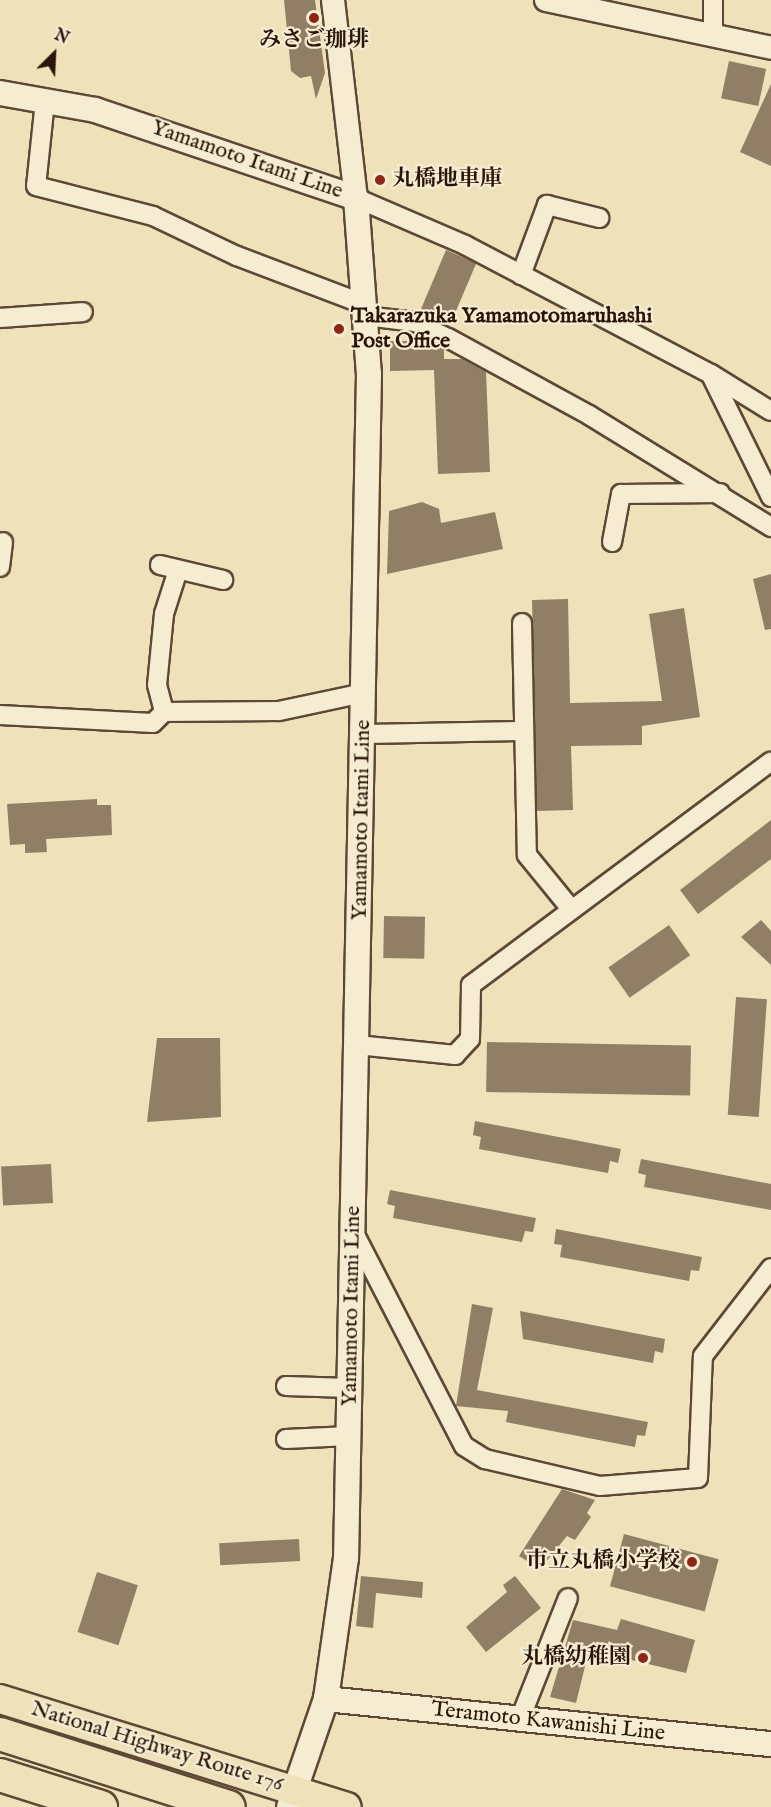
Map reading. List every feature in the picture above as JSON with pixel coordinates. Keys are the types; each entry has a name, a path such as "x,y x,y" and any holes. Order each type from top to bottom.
{"highway":[{"name":"National Highway Route 176","path":"0,1699 292,1798 347,1807"},
{"path":"0,1734 229,1807"},
{"path":"0,1775 101,1807"}],"main road":[{"name":"Yamamoto Itami Line","path":"0,93 96,110 356,198 366,310 364,693 345,1570 326,1699 292,1798"},
{"name":"Teramoto Kawanishi Line","path":"326,1699 771,1744"}],"street":[{"path":"333,0 356,198 522,275 711,374 771,411"},
{"path":"546,0 578,3 771,48"},
{"path":"713,0 713,35"},
{"path":"45,101 36,186 153,216 237,256 366,310 415,322 448,338 720,493 771,526"},
{"path":"522,275 548,205 598,218"},
{"path":"0,318 83,312"},
{"path":"711,374 771,497"},
{"path":"612,542 621,494 720,493"},
{"path":"0,567 3,543"},
{"path":"164,712 157,685 169,567 223,580"},
{"path":"522,623 522,731 527,855 571,909"},
{"path":"0,715 153,723 164,712 279,711 364,693"},
{"path":"363,734 522,731"},
{"path":"357,1045 455,1055 470,1039 471,985 771,760"},
{"path":"353,1231 464,1446 485,1460 600,1486 698,1478 703,1356 771,1268"},
{"path":"286,1386 350,1388"},
{"path":"286,1439 349,1436"},
{"path":"520,1719 561,1606"}],"building":[{"path":"284,0 315,0 325,73 316,99 311,76 300,78 291,71"},
{"path":"729,61 766,69 758,106 721,98"},
{"path":"771,84 771,166 740,152"},
{"path":"446,250 476,263 451,322 421,309"},
{"path":"390,341 429,341 444,349 444,359 462,359 486,372 490,472 438,474 434,370 390,371"},
{"path":"422,502 439,509 441,523 495,512 503,549 387,574 389,511"},
{"path":"771,574 771,629 765,630 753,579"},
{"path":"568,599 570,703 662,701 649,614 684,608 700,717 642,726 642,745 571,746 573,810 537,811 532,600"},
{"path":"97,799 97,805 111,805 112,835 46,839 47,852 25,853 25,844 10,845 7,804"},
{"path":"771,820 771,859 698,914 680,890"},
{"path":"384,916 425,917 424,959 383,958"},
{"path":"761,920 771,931 771,965 741,937"},
{"path":"669,925 690,955 630,998 608,967"},
{"path":"736,997 767,999 759,1117 728,1115"},
{"path":"157,1038 220,1038 221,1117 147,1122"},
{"path":"487,1042 691,1046 690,1096 486,1092"},
{"path":"475,1121 621,1149 618,1163 610,1161 608,1173 479,1149 481,1137 473,1135"},
{"path":"641,1159 771,1184 771,1210 644,1187 646,1175 638,1173"},
{"path":"51,1164 53,1203 3,1206 1,1167"},
{"path":"390,1190 536,1218 533,1232 525,1231 522,1242 393,1218 395,1206 387,1204"},
{"path":"556,1229 702,1257 699,1271 691,1270 689,1281 560,1257 562,1245 554,1244"},
{"path":"472,1304 493,1308 477,1390 648,1422 645,1436 637,1435 635,1447 506,1422 508,1411 456,1406"},
{"path":"520,1311 665,1339 663,1353 655,1351 653,1363 523,1339"},
{"path":"562,1489 595,1500 587,1513 591,1517 575,1540 567,1536 540,1569 519,1556"},
{"path":"624,1534 719,1559 705,1612 610,1586"},
{"path":"299,1539 300,1561 220,1565 219,1543"},
{"path":"97,1572 138,1585 118,1645 78,1632"},
{"path":"361,1576 423,1582 422,1598 376,1593 373,1628 356,1626"},
{"path":"515,1576 541,1608 486,1652 466,1627 507,1592 503,1585"},
{"path":"621,1619 695,1640 686,1673 589,1650 576,1703 550,1697 573,1620 617,1630"}],"place":[{"name":"みさご珈琲","path":"314,18"},
{"name":"丸橋地車庫","path":"380,180"},
{"name":"Takarazuka Yamamotomaruhashi Post Office","path":"339,329"},
{"name":"市立丸橋小学校","path":"692,1562"},
{"name":"丸橋幼稚園","path":"643,1658"}]}
